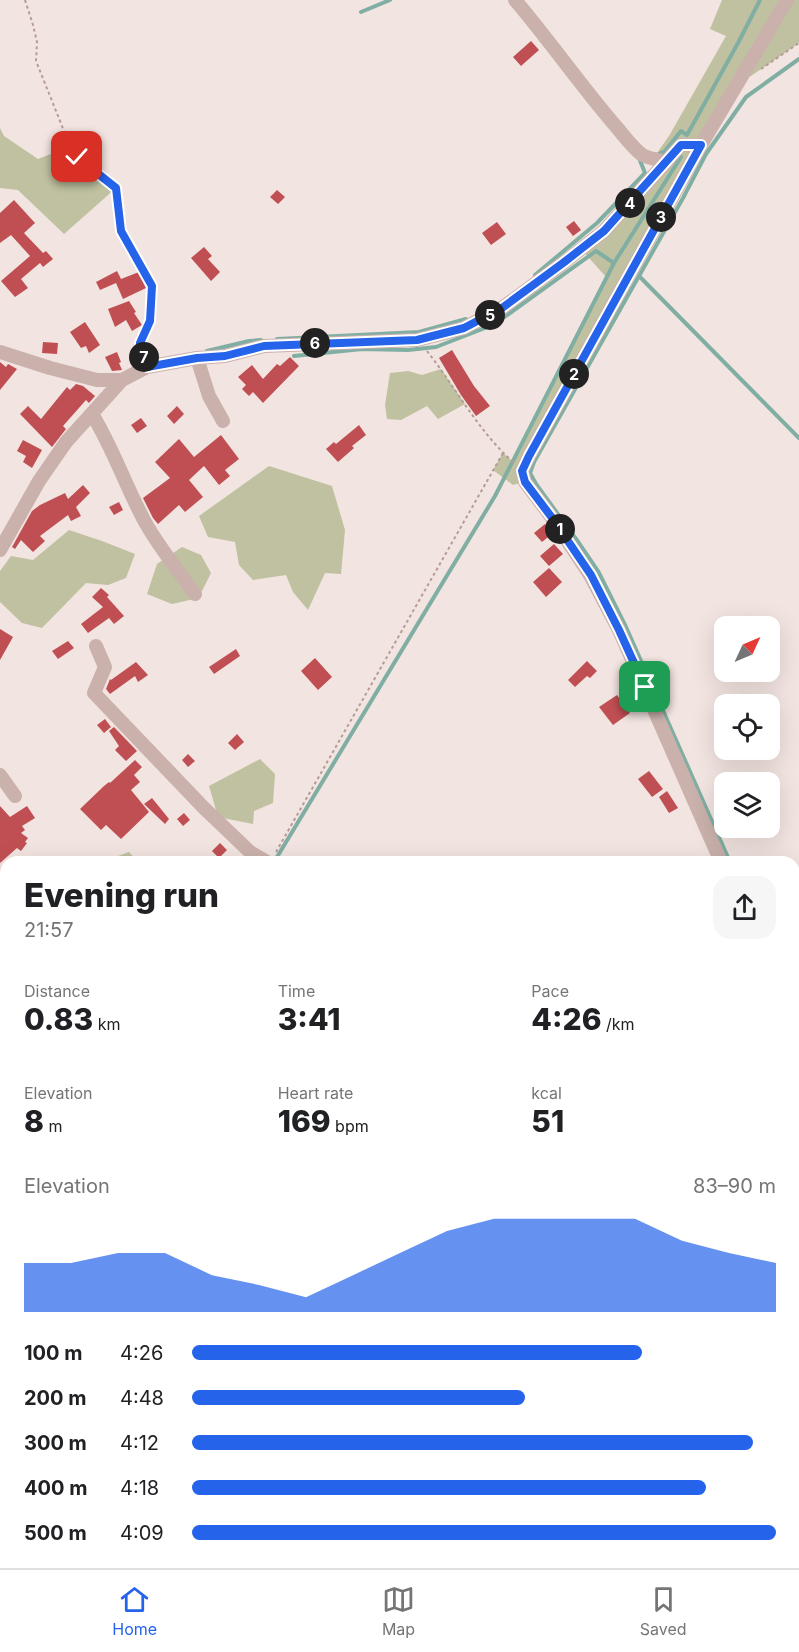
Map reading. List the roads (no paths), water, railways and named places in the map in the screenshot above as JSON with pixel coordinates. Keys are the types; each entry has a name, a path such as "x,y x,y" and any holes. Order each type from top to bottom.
{"street":[{"path":"515,0 596,103 641,153 652,160 660,159 666,163"},
{"path":"718,856 619,630 591,575 560,528 525,482 522,471 701,145 787,0"},
{"path":"0,550 39,481 66,442 122,380 147,367 197,358 225,356 264,346 417,340 464,328 502,308 604,231 681,145 701,145"},
{"path":"0,352 97,380 122,380"},
{"path":"197,358 209,396 223,421"},
{"path":"92,414 105,435 145,522 195,594"},
{"path":"96,646 105,667 94,693 203,807 250,852 265,856"},
{"path":"0,775 15,796"}],"waterway":[{"path":"361,12 390,0"},
{"path":"657,155 665,151 681,131 687,135 760,0"},
{"path":"727,856 626,627 598,571 530,473 534,462 706,154 746,97 799,59"},
{"path":"278,856 495,496 614,263 681,157"},
{"path":"535,275 597,223 645,173 639,158"},
{"path":"294,356 362,349 408,350 436,347 485,328 506,316 596,251 614,263"},
{"path":"639,276 799,438"},
{"path":"277,339 419,332 466,319"},
{"path":"207,351 261,340"}]}
